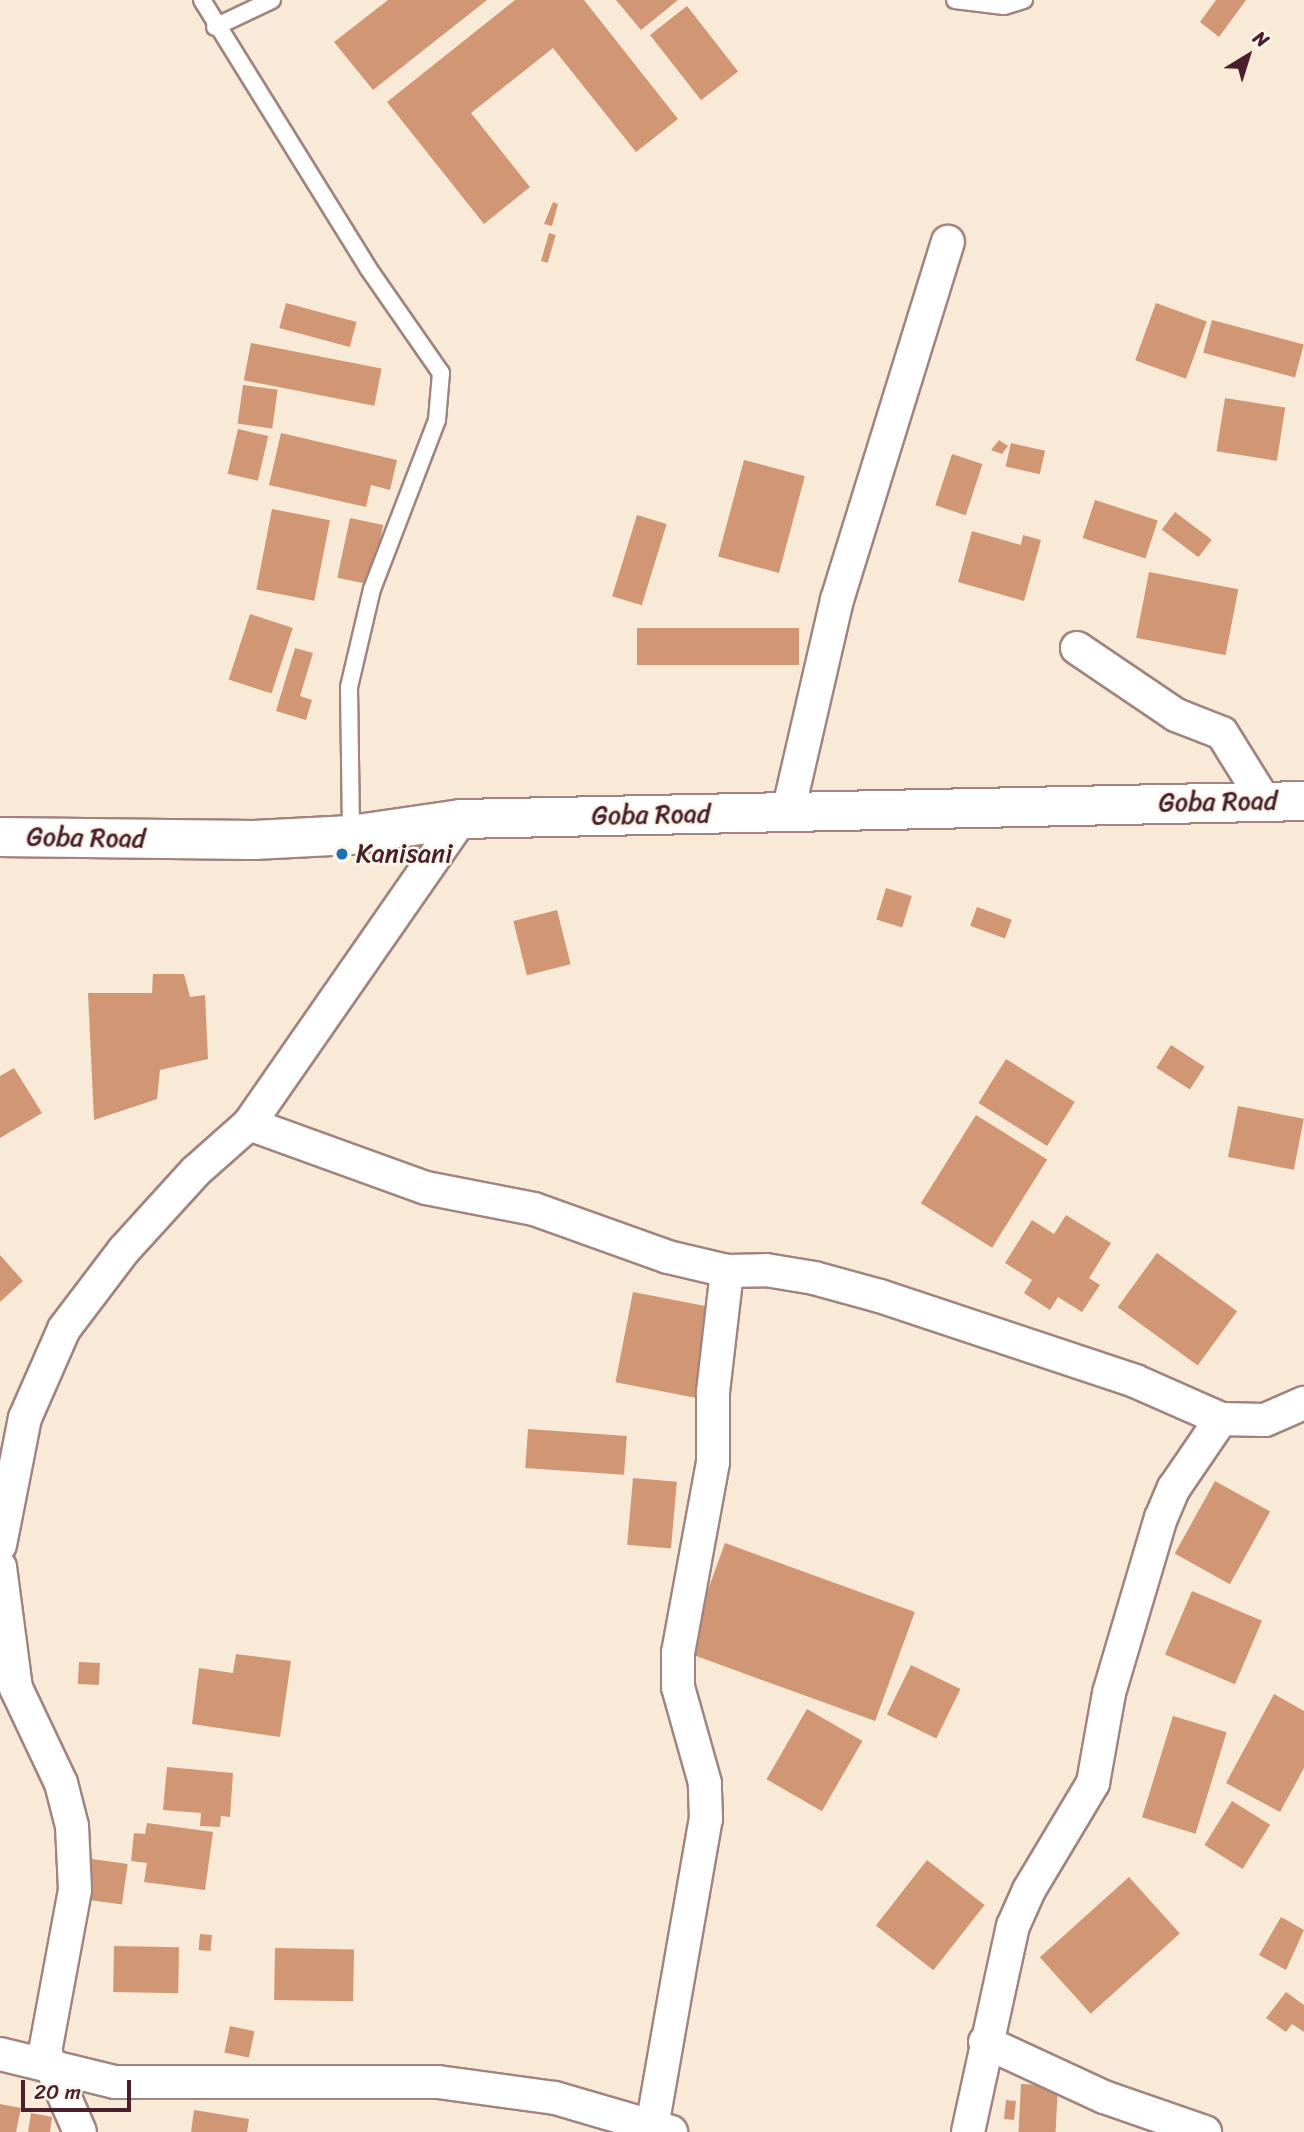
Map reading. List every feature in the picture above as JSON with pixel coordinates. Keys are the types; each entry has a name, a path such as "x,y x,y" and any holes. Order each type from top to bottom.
{"main road":[{"name":"Goba Road","path":"0,837 254,840 351,835 461,819 1304,801"}],"street":[{"path":"788,811 837,600 948,242"},
{"path":"1077,648 1176,715 1222,733 1265,802"},
{"path":"0,1545 7,1457 40,1378 82,1303 196,1171 249,1124 461,819"},
{"path":"249,1124 426,1188 534,1209 615,1241 727,1271 778,1272 880,1296 1135,1381 1221,1419 1265,1420 1304,1404"},
{"path":"0,2054 47,2063 115,2082 438,2082 555,2098 662,2129 706,1819 705,1783 678,1687 678,1653 713,1462 713,1392 727,1271"},
{"path":"968,2132 985,2042 1020,1909 1093,1783 1109,1693 1161,1518 1174,1488 1221,1419"},
{"path":"0,1567 16,1688 61,1783 72,1826 75,1890 48,2022 47,2063 80,2132"},
{"path":"985,2042 1104,2097 1205,2132"}],"lane":[{"path":"202,0 215,27 440,373 437,420 372,589 349,687 351,835"},
{"path":"215,27 272,0"},
{"path":"955,0 1004,6 1024,0"}],"building":[{"path":"388,0 487,0 373,90 334,42"},
{"path":"515,0 584,0 678,119 636,152 553,48 471,113 530,187 484,224 387,102"},
{"path":"616,0 678,0 641,30"},
{"path":"1216,0 1246,0 1219,37 1200,22"},
{"path":"687,6 738,71 701,100 650,35"},
{"path":"553,202 558,204 552,226 544,224"},
{"path":"549,233 556,235 548,263 541,261"},
{"path":"286,303 357,322 350,347 279,328"},
{"path":"1156,303 1207,321 1186,379 1135,360"},
{"path":"1212,320 1304,345 1295,377 1203,353"},
{"path":"251,343 382,368 374,406 244,380"},
{"path":"243,385 278,390 272,428 238,424"},
{"path":"1225,398 1285,408 1277,461 1217,451"},
{"path":"238,429 268,436 258,481 228,474"},
{"path":"281,433 397,460 390,490 371,485 366,507 269,485"},
{"path":"999,440 1008,446 1002,454 991,450"},
{"path":"1011,443 1045,451 1040,474 1006,466"},
{"path":"952,454 982,464 966,515 935,505"},
{"path":"744,460 805,476 779,573 718,557"},
{"path":"1095,500 1158,520 1145,558 1083,538"},
{"path":"272,509 330,520 314,601 256,589"},
{"path":"1175,512 1212,540 1198,557 1162,530"},
{"path":"637,515 667,524 642,605 612,596"},
{"path":"350,518 383,525 371,585 337,578"},
{"path":"972,531 1021,545 1023,535 1041,540 1024,601 958,582"},
{"path":"1149,572 1238,589 1226,655 1136,638"},
{"path":"250,614 293,628 271,694 229,680"},
{"path":"637,628 799,628 799,665 637,665"},
{"path":"295,648 313,653 300,696 312,700 306,720 276,711"},
{"path":"886,888 912,896 902,927 876,920"},
{"path":"977,907 1012,920 1005,938 970,926"},
{"path":"557,910 571,964 527,975 513,921"},
{"path":"153,974 184,974 190,997 205,995 208,1059 160,1070 157,1099 94,1120 88,993 152,993"},
{"path":"1171,1045 1205,1067 1190,1089 1156,1068"},
{"path":"1006,1059 1075,1102 1047,1146 978,1103"},
{"path":"14,1068 42,1113 0,1138 0,1076"},
{"path":"1238,1106 1304,1119 1294,1170 1228,1157"},
{"path":"976,1115 1047,1160 992,1248 921,1203"},
{"path":"1066,1215 1111,1243 1089,1278 1100,1285 1082,1312 1058,1297 1050,1310 1024,1293 1032,1280 1005,1263 1032,1220 1054,1234"},
{"path":"1157,1253 1237,1311 1198,1365 1118,1307"},
{"path":"0,1255 23,1281 0,1302"},
{"path":"633,1292 715,1308 698,1398 615,1382"},
{"path":"528,1429 627,1436 624,1475 525,1468"},
{"path":"633,1478 677,1482 671,1549 627,1545"},
{"path":"1215,1481 1270,1512 1230,1584 1175,1554"},
{"path":"725,1543 915,1612 875,1721 685,1652"},
{"path":"1192,1591 1262,1621 1235,1684 1165,1655"},
{"path":"236,1654 291,1661 280,1737 192,1724 199,1668 233,1673"},
{"path":"79,1662 100,1663 99,1685 78,1684"},
{"path":"911,1665 960,1689 936,1739 887,1714"},
{"path":"1274,1694 1304,1711 1304,1768 1280,1812 1226,1783"},
{"path":"807,1709 862,1741 822,1811 766,1779"},
{"path":"1173,1716 1227,1732 1196,1834 1142,1817"},
{"path":"167,1767 233,1773 230,1817 221,1816 220,1827 200,1826 201,1813 163,1810"},
{"path":"1232,1801 1270,1825 1243,1869 1204,1845"},
{"path":"147,1823 213,1832 205,1890 144,1882 147,1863 131,1861 134,1833 145,1834"},
{"path":"92,1859 128,1864 122,1905 86,1900"},
{"path":"927,1860 985,1905 933,1970 876,1925"},
{"path":"1129,1877 1180,1933 1091,2014 1040,1957"},
{"path":"1281,1917 1304,1930 1286,1970 1259,1955"},
{"path":"200,1934 212,1935 211,1951 199,1950"},
{"path":"114,1946 179,1947 178,1993 113,1992"},
{"path":"275,1948 354,1949 353,2001 274,2000"},
{"path":"1286,1992 1304,2005 1304,2032 1292,2024 1286,2032 1266,2018"},
{"path":"230,2026 254,2031 249,2058 224,2052"},
{"path":"1021,2084 1058,2086 1056,2132 1018,2132"},
{"path":"1006,2100 1016,2101 1014,2120 1004,2119"},
{"path":"0,2104 21,2108 16,2132 0,2132"},
{"path":"194,2110 249,2119 247,2132 191,2132"},
{"path":"31,2113 52,2117 50,2132 28,2132"}],"place":[{"name":"Kanisani","path":"342,854"}]}
